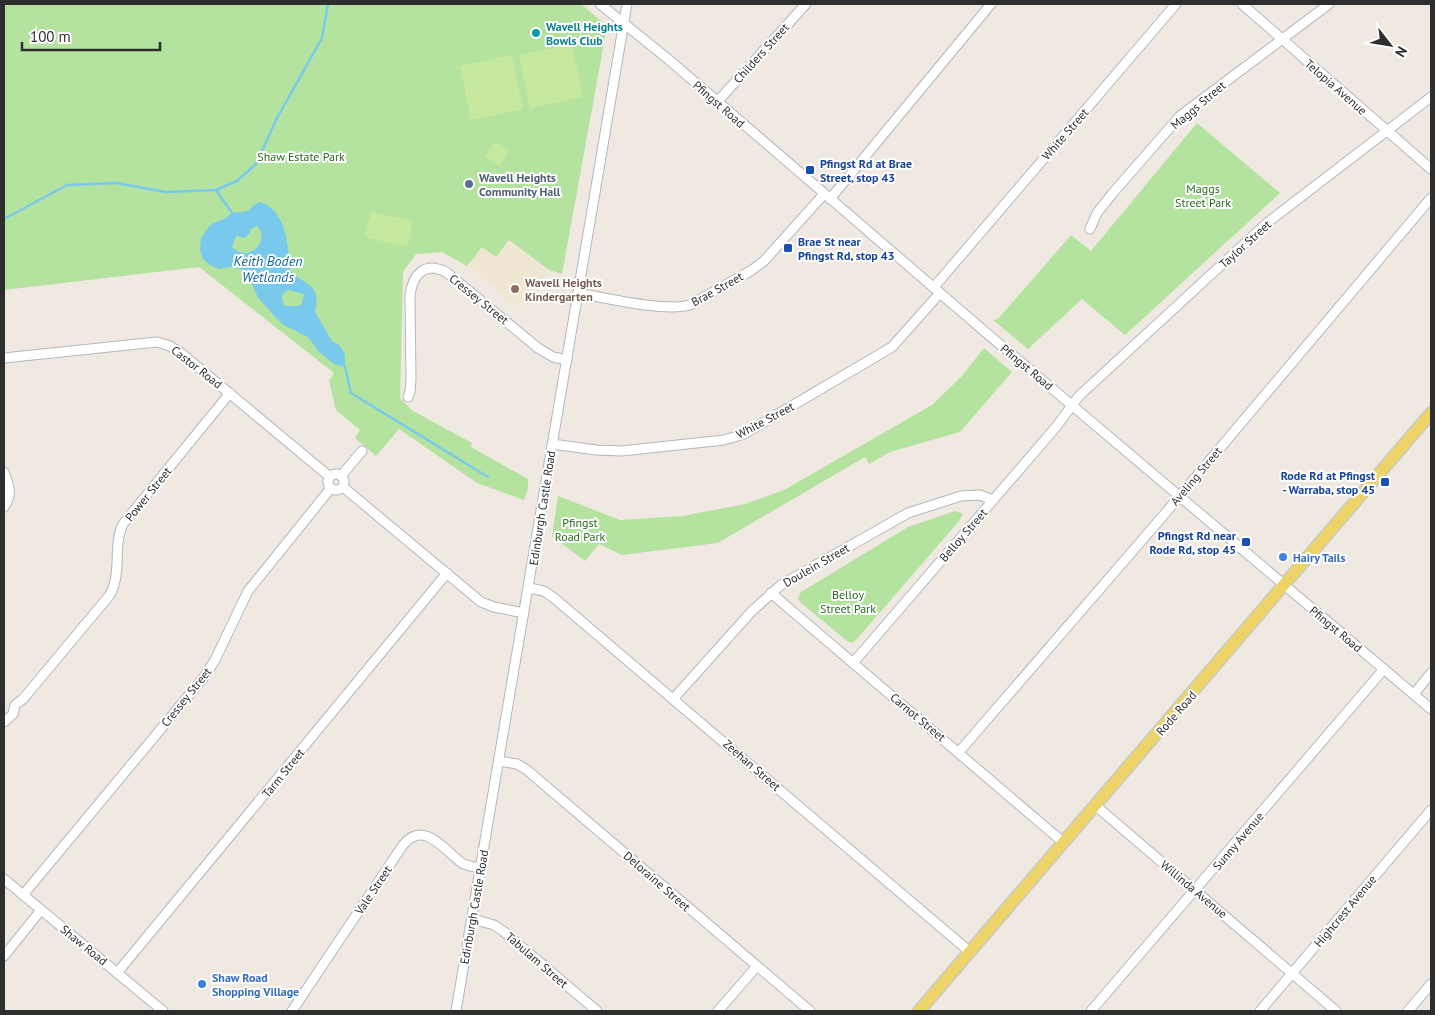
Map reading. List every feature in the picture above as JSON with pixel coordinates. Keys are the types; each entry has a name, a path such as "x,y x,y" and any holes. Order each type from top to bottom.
{"main road":[{"name":"Rode Road","path":"919,1011 1285,586 1431,413"}],"street":[{"name":"Pfingst Road","path":"600,4 1431,709"},
{"name":"Edinburgh Castle Road","path":"456,1011 627,4"},
{"name":"Childers Street","path":"717,102 806,4"},
{"name":"Brae Street","path":"578,293 664,307 682,307 690,305 752,270 764,261 827,196 991,4"},
{"name":"White Street","path":"552,444 596,450 622,451 724,440 744,434 892,347 937,290 1176,4"},
{"name":"Telopia Avenue","path":"1242,4 1431,169"},
{"name":"Maggs Street","path":"1090,229 1097,213 1112,194 1180,116 1329,4"},
{"name":"Taylor Street","path":"1072,406 1085,391 1267,223 1431,96"},
{"name":"Aveling Street","path":"959,752 1431,198"},
{"name":"Cressey Street","path":"408,397 411,387 410,295 416,277 426,268 435,268 446,272 538,348 553,357 567,360"},
{"name":"Castor Road","path":"4,358 162,343 176,349 330,477"},
{"name":"Power Street","path":"4,722 14,714 15,706 23,699 109,596 115,585 120,534 123,524 230,393"},
{"name":"Belloy Street","path":"853,663 1061,422 1072,406"},
{"path":"342,476 362,451"},
{"path":"4,472 10,493 4,507"},
{"path":"342,476 337,474 330,477 328,481 331,488 336,490 343,487"},
{"path":"342,476 343,487"},
{"path":"343,487 476,598 488,605 524,613"},
{"name":"Cressey Street","path":"23,895 204,677 215,660 248,591 331,488"},
{"name":"Doulein Street","path":"674,698 752,610 771,592 796,576 908,513 961,496 980,495 993,500"},
{"name":"Tarm Street","path":"117,973 447,573"},
{"name":"Zeehan Street","path":"529,588 550,594 970,952"},
{"name":"Carnot Street","path":"771,592 1064,842"},
{"name":"Sunny Avenue","path":"1091,1011 1384,669"},
{"path":"1414,694 1431,673"},
{"name":"Deloraine Street","path":"499,761 517,764 527,770 810,1011"},
{"name":"Willinda Avenue","path":"1096,806 1336,1011"},
{"name":"Highcrest Avenue","path":"1260,1011 1431,810"},
{"name":"Vale Street","path":"292,1011 410,838 419,835 428,836 462,863 481,868"},
{"name":"Shaw Road","path":"4,879 163,1011"},
{"path":"4,956 41,910"},
{"name":"Tabulam Street","path":"473,919 494,925 503,931 597,1011"},
{"path":"718,1011 757,966"},
{"path":"1408,1011 1431,984"}],"shaded area":[{"name":"Wavell Heights Kindergarten","path":"508,240 549,270 520,308 467,266 483,246"}],"green space":[{"name":"Shaw Estate Park","path":"4,4 581,4 607,26 562,274 549,270 509,240 496,257 482,247 467,266 442,252 416,254 403,272 400,398 413,411 472,443 471,447 528,479 528,489 524,500 477,483 399,429 376,456 355,438 360,430 336,410 329,381 334,373 199,267 4,290"},
{"path":"572,44 583,97 530,108 519,55"},
{"path":"512,55 523,109 471,120 460,66"},
{"name":"Maggs Street Park","path":"1197,123 1280,193 1125,335 1082,299 1028,349 993,320 998,319 1071,235 1091,251"},
{"path":"495,142 509,152 499,166 485,156"},
{"path":"371,212 413,221 407,247 365,237"},
{"name":"Pfingst Road Park","path":"984,348 1012,372 960,432 890,452 869,464 865,457 718,543 622,555 599,544 585,561 552,536 558,496 620,520 683,516 745,504 784,490 932,405 962,376"},
{"name":"Belloy Street Park","path":"955,511 963,514 959,521 852,643 847,641 800,602 798,598 801,592 908,527"}],"water":[{"name":"Keith Boden Wetlands","path":"260,202 269,207 281,221 287,240 290,270 314,290 316,295 315,312 332,341 339,345 345,354 345,367 334,364 319,352 308,337 282,324 258,298 251,281 243,270 231,267 219,269 203,259 200,249 201,238 211,224 224,219 232,213 248,211","holes":["257,226 261,231 262,237 260,243 252,252 239,252 232,247 236,236 245,238 250,233 250,230","288,290 304,294 302,303 299,306 285,306 282,296"]}],"waterway":[{"path":"4,219 67,185 117,183 165,192 216,190 237,181 256,164 277,118 322,38 328,4"},
{"path":"216,190 232,213"},
{"path":"345,367 351,393 488,477"}],"place":[{"name":"Wavell Heights Bowls Club","path":"536,33"},
{"name":"Pfingst Rd at Brae Street, stop 43","path":"810,170"},
{"name":"Wavell Heights Community Hall","path":"469,184"},
{"name":"Brae St near Pfingst Rd, stop 43","path":"788,248"},
{"name":"Wavell Heights Kindergarten","path":"515,289"},
{"name":"Rode Rd at Pfingst - Warraba, stop 45","path":"1385,482"},
{"name":"Pfingst Rd near Rode Rd, stop 45","path":"1246,542"},
{"name":"Hairy Tails","path":"1283,557"},
{"name":"Shaw Road Shopping Village","path":"202,984"}]}
